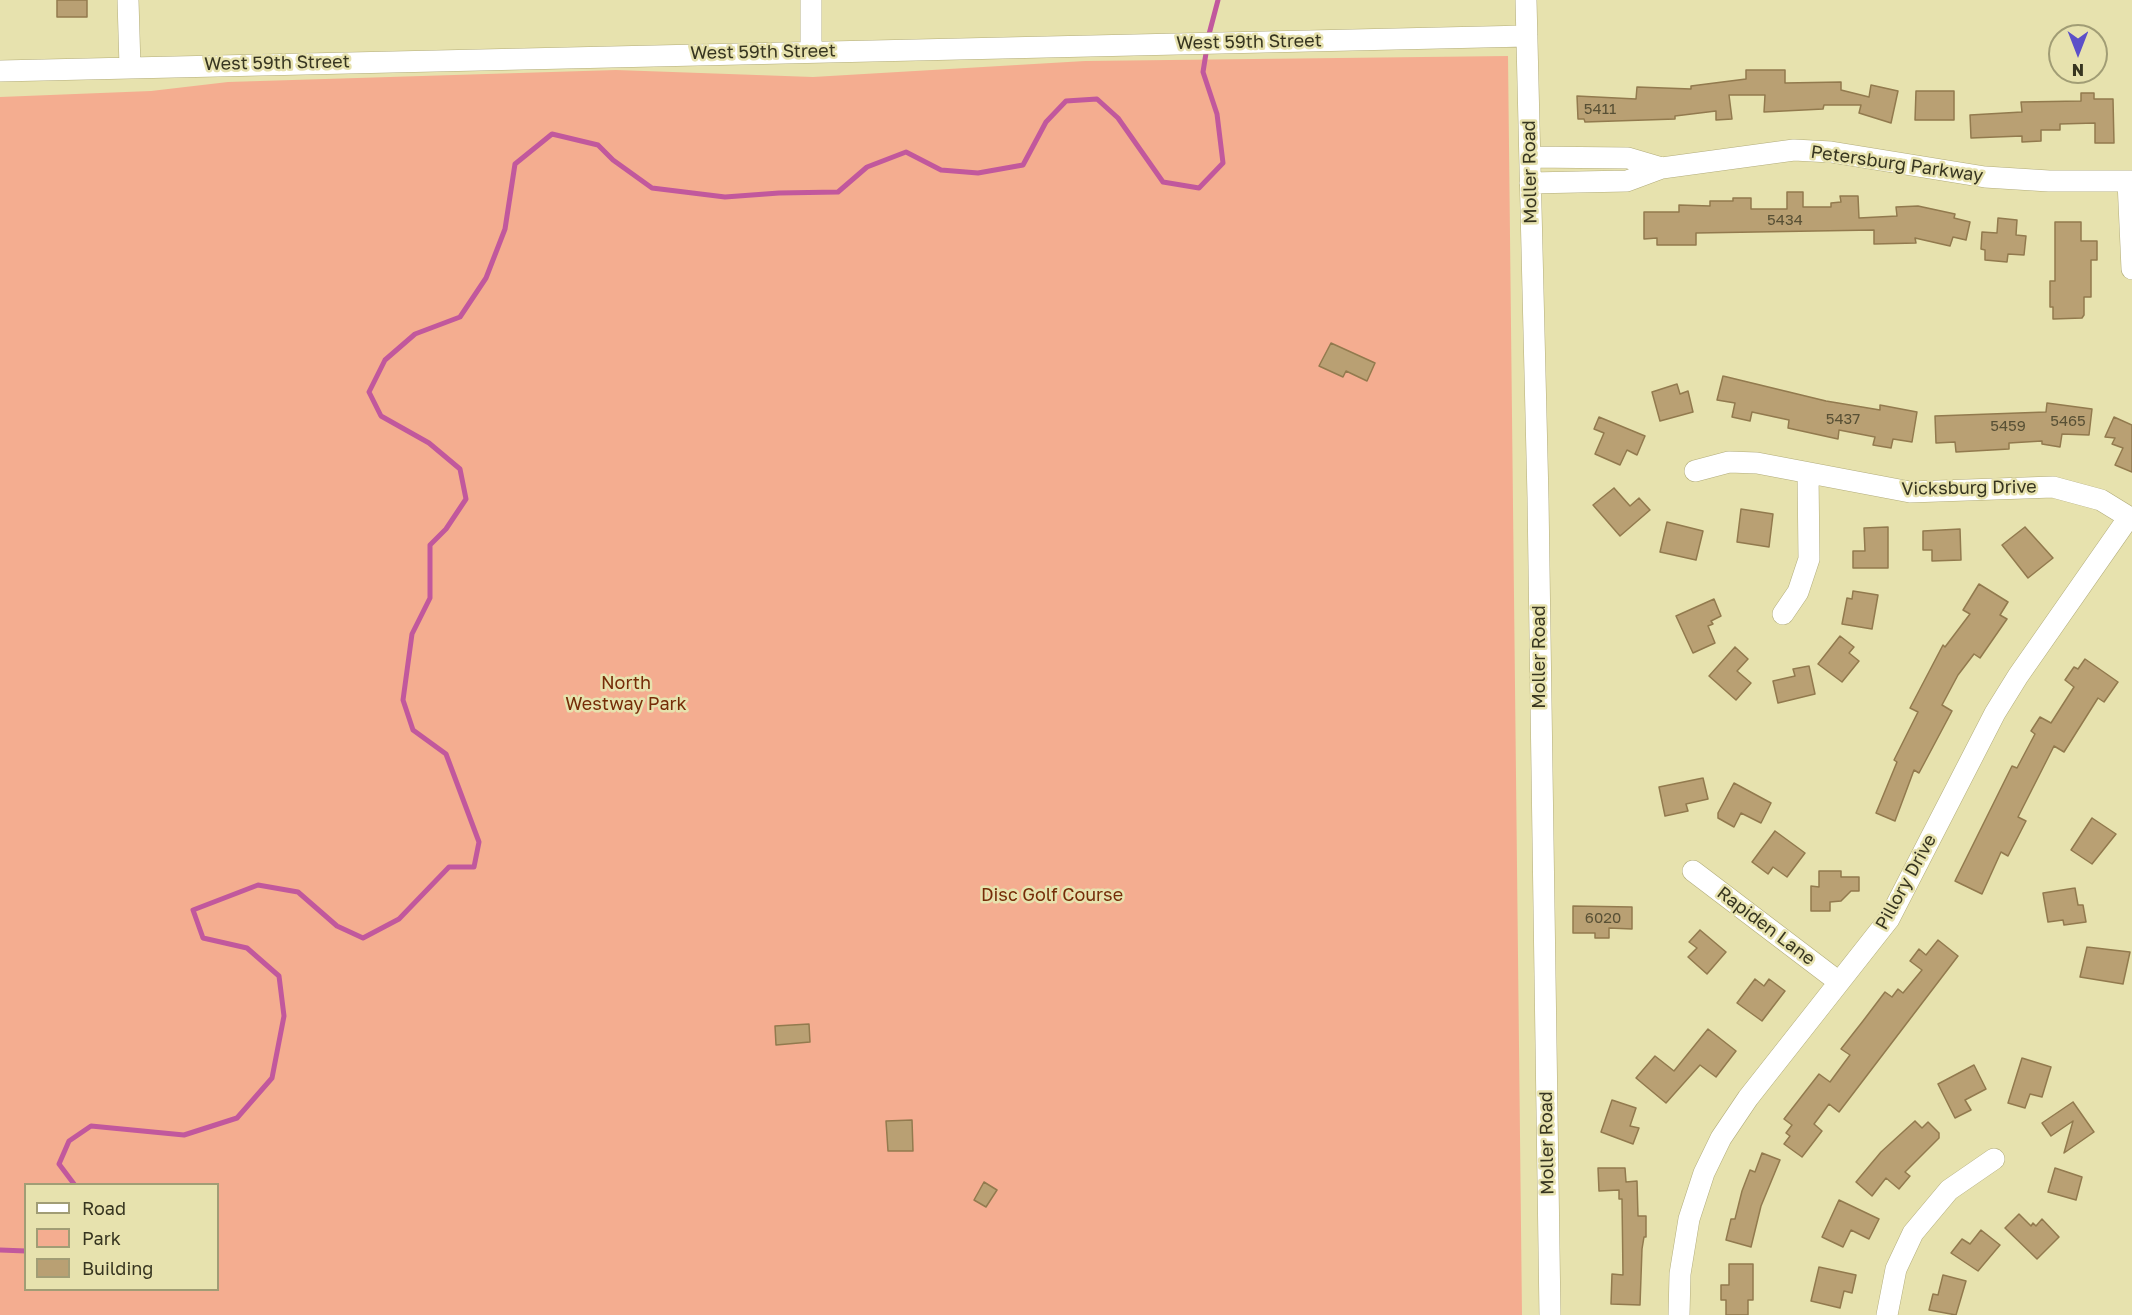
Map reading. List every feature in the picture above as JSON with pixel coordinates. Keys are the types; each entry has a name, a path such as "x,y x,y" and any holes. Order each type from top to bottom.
{"street":[{"path":"128,0 130,67"},
{"path":"810,0 811,51"},
{"name":"Moller Road","path":"1526,0 1550,1315"},
{"name":"West 59th Street","path":"0,71 1527,36"},
{"name":"Petersburg Parkway","path":"1530,183 1627,181 1662,168 1780,151 1816,150 1985,177 2049,181 2130,181"},
{"name":"Petersburg Parkway","path":"1530,158 1629,158 1662,168"},
{"path":"2130,181 2132,268"},
{"name":"Vicksburg Drive","path":"1695,471 1722,463 1753,462 1910,492 2053,487 2101,500 2131,518"},
{"path":"1783,614 1798,592 1809,559 1808,473"},
{"name":"Pillory Drive","path":"1679,1315 1680,1274 1685,1235 1698,1189 1714,1152 1738,1111 1893,911 1990,722 2018,676 2131,518"},
{"name":"Rapiden Lane","path":"1693,871 1839,982"},
{"path":"1887,1315 1896,1269 1913,1233 1949,1190 1994,1159"}],"green space":[{"name":"North Westway Park","path":"1508,56 1522,1315 0,1315 0,97 151,91 228,82 616,70 813,77 1085,61"}],"building":[{"path":"57,0 87,0 87,17 57,17"},
{"path":"1746,70 1785,70 1785,83 1841,82 1841,90 1869,97 1871,85 1898,91 1891,123 1859,113 1861,105 1824,105 1823,109 1764,112 1765,95 1729,95 1732,119 1716,120 1716,111 1675,116 1675,119 1585,122 1584,119 1578,119 1577,96 1636,99 1637,87 1691,89 1691,86 1746,79"},
{"path":"1916,91 1954,91 1954,120 1915,120"},
{"path":"2081,93 2094,93 2094,99 2113,99 2114,143 2095,143 2095,123 2060,124 2060,130 2041,130 2041,141 2022,142 2022,136 1971,138 1970,115 2022,112 2021,102 2081,101"},
{"path":"1787,192 1803,192 1803,207 1831,207 1831,203 1841,202 1840,196 1858,196 1859,218 1897,216 1896,207 1918,206 1955,214 1954,218 1970,222 1966,240 1953,237 1950,246 1915,238 1916,243 1874,244 1874,230 1696,233 1696,245 1657,245 1657,238 1644,239 1644,212 1679,212 1679,205 1710,206 1710,201 1733,201 1733,198 1751,198 1751,209 1787,209"},
{"path":"1998,218 2017,220 2016,235 2026,236 2024,255 2008,254 2007,262 1985,260 1985,250 1981,249 1982,232 1997,233"},
{"path":"2055,222 2081,222 2081,241 2097,241 2097,260 2091,260 2091,297 2084,297 2082,318 2053,319 2053,307 2050,307 2050,281 2055,281"},
{"path":"1331,343 1375,363 1367,381 1346,371 1343,377 1319,366"},
{"path":"1723,376 1826,401 1880,410 1880,405 1917,412 1912,442 1893,439 1891,448 1873,445 1875,437 1839,430 1838,439 1788,428 1789,420 1752,412 1750,421 1732,417 1735,403 1717,400"},
{"path":"1677,384 1680,394 1688,391 1693,412 1660,421 1652,392"},
{"path":"2047,403 2092,409 2089,435 2062,434 2060,447 2042,444 2042,441 2009,443 2009,449 1956,452 1955,442 1936,443 1935,416 2046,412"},
{"path":"1599,417 1645,436 1637,455 1627,450 1620,465 1595,454 1604,433 1594,429"},
{"path":"2114,417 2132,425 2132,472 2115,465 2123,448 2112,444 2115,438 2105,437"},
{"path":"1614,488 1630,506 1639,498 1650,510 1620,536 1593,505"},
{"path":"1741,509 1773,514 1769,547 1737,542"},
{"path":"1667,522 1703,531 1696,560 1660,552"},
{"path":"1888,527 1888,568 1853,568 1853,551 1865,551 1864,528"},
{"path":"2025,527 2053,558 2028,578 2002,545"},
{"path":"1960,529 1961,560 1932,561 1932,550 1923,550 1923,531"},
{"path":"1979,584 2008,602 2000,615 2007,619 1980,658 1974,654 1958,675 1942,705 1952,711 1919,773 1914,770 1895,821 1876,813 1897,762 1894,760 1918,712 1910,708 1943,645 1945,647 1970,614 1963,610"},
{"path":"1853,591 1878,595 1872,629 1842,624 1847,598 1852,599"},
{"path":"1714,599 1721,616 1711,621 1713,624 1708,626 1715,643 1693,653 1676,616"},
{"path":"1840,636 1854,647 1849,653 1859,661 1842,682 1818,664"},
{"path":"1735,647 1748,659 1737,671 1751,683 1736,700 1709,676"},
{"path":"2085,659 2118,682 2104,702 2098,698 2064,752 2054,746 2018,817 2026,821 2008,856 2001,852 1982,894 1955,881 2012,766 2017,768 2035,734 2031,731 2040,717 2051,723 2074,687 2065,680 2074,667 2078,669"},
{"path":"1809,666 1815,694 1778,703 1773,681 1795,676 1793,669"},
{"path":"1703,778 1708,799 1686,804 1688,811 1665,816 1659,787"},
{"path":"1734,783 1771,803 1761,823 1741,813 1734,827 1718,818 1718,813"},
{"path":"2092,818 2116,834 2092,864 2071,850"},
{"path":"1775,831 1805,853 1787,877 1773,867 1768,874 1752,862"},
{"path":"1819,871 1841,871 1841,877 1859,877 1859,891 1851,891 1841,901 1830,902 1830,911 1811,911 1811,886 1819,887"},
{"path":"2075,888 2078,905 2083,905 2086,922 2064,925 2063,920 2048,922 2043,893"},
{"path":"1573,906 1632,907 1632,929 1609,928 1609,938 1595,938 1595,933 1573,933"},
{"path":"1700,930 1726,952 1707,974 1688,957 1697,948 1689,942"},
{"path":"1938,940 1958,956 1839,1112 1829,1104 1814,1124 1822,1131 1802,1157 1784,1144 1790,1136 1786,1133 1792,1125 1784,1119 1819,1074 1830,1082 1850,1055 1841,1049 1885,992 1892,997 1898,989 1903,993 1922,970 1910,961 1919,949 1926,955"},
{"path":"2087,947 2130,952 2123,984 2080,977"},
{"path":"1755,979 1764,986 1769,979 1785,991 1762,1021 1737,1003"},
{"path":"809,1024 810,1042 776,1045 775,1026"},
{"path":"1708,1029 1736,1051 1716,1077 1700,1065 1666,1103 1636,1078 1655,1056 1674,1071"},
{"path":"2022,1058 2051,1067 2042,1097 2030,1094 2025,1108 2008,1103"},
{"path":"1974,1065 1986,1089 1965,1100 1971,1110 1955,1118 1938,1084"},
{"path":"1612,1100 1636,1108 1630,1126 1639,1128 1633,1144 1601,1132"},
{"path":"2073,1102 2094,1132 2064,1153 2073,1121 2051,1136 2042,1123"},
{"path":"912,1120 913,1151 888,1151 886,1121"},
{"path":"1915,1121 1922,1128 1928,1122 1939,1133 1939,1138 1905,1172 1910,1176 1899,1189 1886,1178 1872,1196 1856,1182 1881,1152"},
{"path":"1762,1153 1780,1160 1761,1206 1751,1247 1726,1240 1731,1219 1735,1219 1750,1170 1755,1172"},
{"path":"1598,1168 1625,1168 1626,1182 1637,1181 1638,1216 1646,1216 1640,1305 1611,1304 1612,1274 1623,1275 1622,1199 1619,1199 1619,1190 1599,1191"},
{"path":"2055,1168 2082,1177 2076,1200 2048,1192"},
{"path":"984,1182 997,1190 986,1207 974,1200"},
{"path":"1839,1200 1879,1219 1869,1239 1851,1230 1843,1247 1822,1237"},
{"path":"2019,1214 2031,1226 2033,1223 2036,1226 2042,1219 2059,1237 2037,1259 2005,1228"},
{"path":"1981,1230 2000,1245 1978,1271 1951,1253 1962,1239 1970,1244"},
{"path":"1729,1264 1753,1264 1753,1300 1748,1300 1748,1315 1726,1315 1726,1300 1721,1300 1721,1285 1729,1285"},
{"path":"1819,1267 1856,1275 1852,1293 1844,1291 1840,1308 1811,1301"},
{"path":"1943,1275 1966,1281 1956,1315 1929,1310 1933,1294 1938,1295"}],"waterway":[{"path":"1208,38 1218,0"},
{"path":"73,1183 59,1164 69,1141 91,1126 184,1135 237,1118 272,1078 284,1016 279,976 247,948 203,938 193,910 258,885 298,892 337,926 363,938 399,919 449,867 474,867 479,842 446,754 413,730 403,700 412,634 430,598 430,545 446,529 466,499 460,469 429,443 381,416 369,392 385,360 415,334 460,317 486,278 505,229 515,164 552,134 598,145 613,160 652,188 725,197 838,192 867,167 906,152 941,170 978,173 1023,165 1046,122 1066,101 1097,99 1118,118 1163,182 1199,188 1223,163 1217,114 1203,72 1207,47"},
{"path":"0,1250 24,1251"}],"park label":[{"name":"Disc Golf Course","path":"1052,895"}]}
